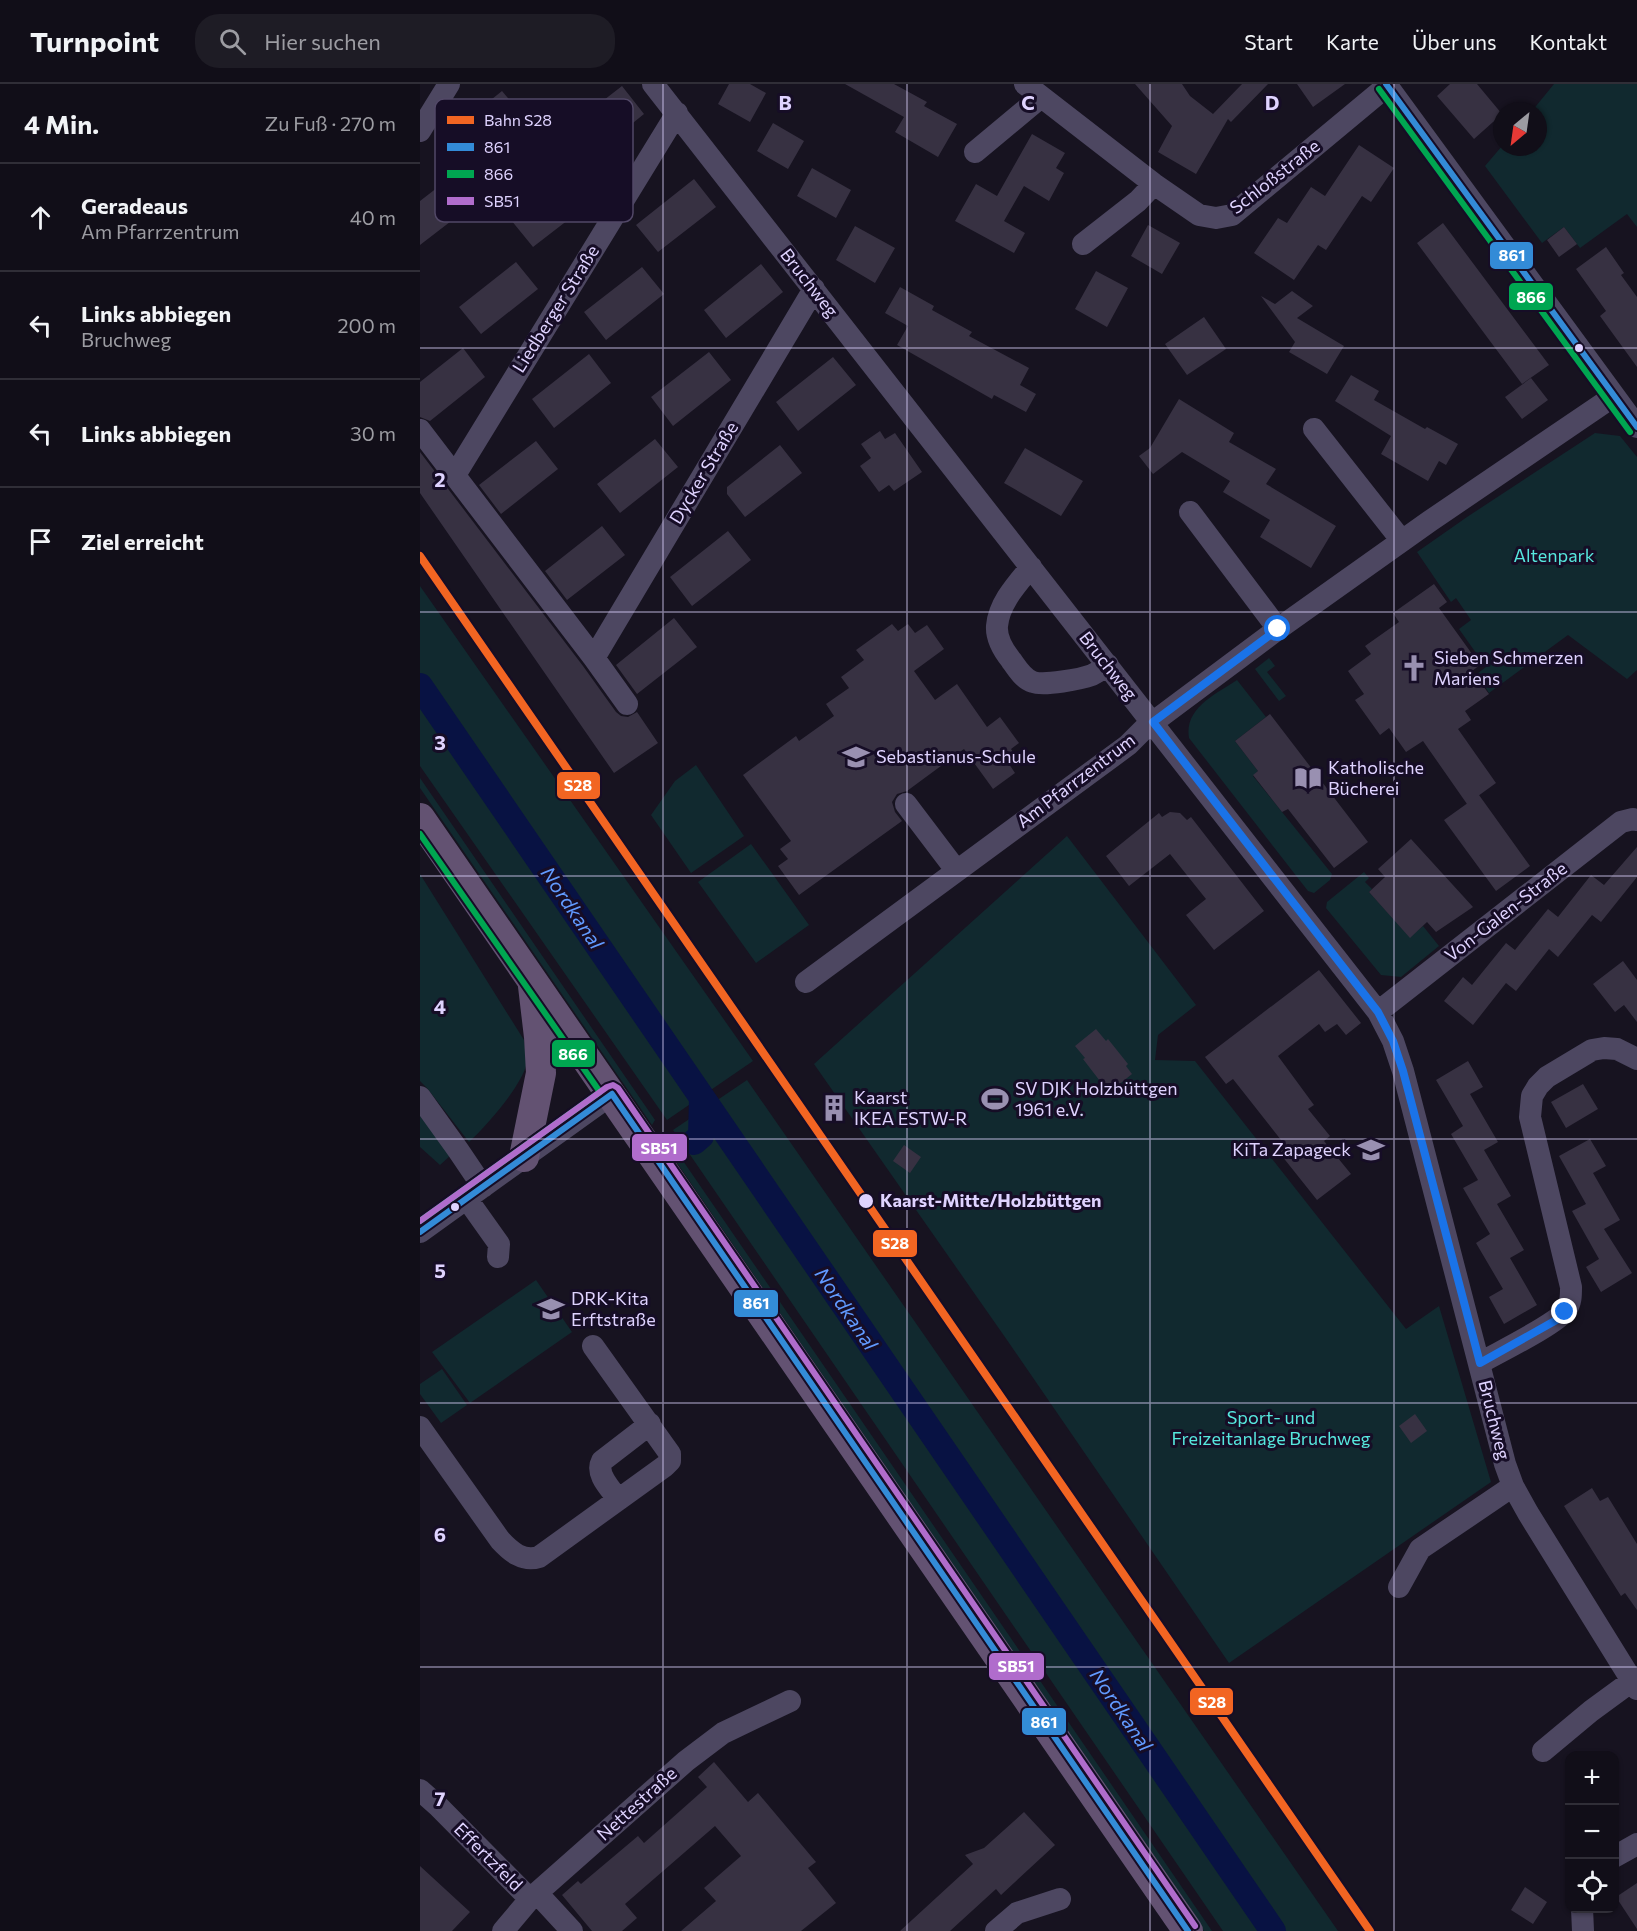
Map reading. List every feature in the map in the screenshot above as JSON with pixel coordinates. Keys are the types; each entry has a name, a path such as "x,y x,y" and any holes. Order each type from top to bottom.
{"main road":[{"path":"420,818 1188,1931"},
{"path":"524,1157 541,1073 532,980"}],"street":[{"path":"440,99 449,84"},
{"name":"Bruchweg","path":"654,84 1378,1012 1393,1041 1403,1071 1505,1464 1513,1486 1635,1685"},
{"path":"1387,85 1637,426"},
{"name":"Schloßstraße","path":"1033,91 1154,184 1199,215 1216,218 1232,215 1387,85"},
{"path":"975,152 1033,91"},
{"path":"420,131 435,107"},
{"name":"Liedberger Straße","path":"633,185 677,113"},
{"path":"1083,244 1138,201 1154,184"},
{"name":"Liedberger Straße","path":"455,475 610,222"},
{"name":"Dycker Straße","path":"594,658 814,289"},
{"name":"Am Pfarrzentrum","path":"806,982 1128,745 1153,722 1278,629 1614,396"},
{"path":"420,429 627,704"},
{"path":"1314,429 1402,541"},
{"path":"1191,512 1278,629"},
{"path":"1031,567 1008,596 997,627 1000,642 1013,663 1026,678 1037,683 1085,677 1108,665"},
{"path":"906,804 957,870"},
{"name":"Von-Galen-Straße","path":"1378,1012 1621,822 1637,820"},
{"path":"1480,1363 1560,1318 1569,1305 1571,1297 1571,1287 1530,1117 1532,1096 1547,1077 1592,1050 1617,1049 1637,1059"},
{"path":"420,1232 612,1094"},
{"path":"420,1097 458,1150 499,1244 498,1257"},
{"path":"420,1427 500,1540 512,1553 526,1558 539,1557 669,1461 670,1454 593,1346"},
{"path":"618,1499 600,1473 599,1467 602,1461 650,1424"},
{"path":"1399,1587 1420,1549 1513,1486"},
{"path":"1543,1751 1591,1711 1635,1685"},
{"name":"Nettestraße","path":"503,1931 534,1896 686,1761 723,1733 790,1701"},
{"name":"Effertzfeld","path":"420,1790 572,1931"},
{"path":"1619,1854 1637,1844"},
{"path":"996,1931 1017,1913 1060,1899"},
{"path":"1582,1913 1583,1931"}],"green space":[{"path":"1554,84 1637,84 1637,227 1627,214 1580,248 1564,227 1542,243 1485,166 1494,156 1547,156 1547,102 1539,102"},
{"name":"Altenpark","path":"1595,433 1620,436 1637,457 1637,670 1627,679 1568,635 1489,693 1477,674 1486,667 1459,629 1471,620 1456,598 1451,602 1417,552"},
{"path":"420,586 753,1061 667,1120 420,766"},
{"path":"1269,658 1275,666 1267,672 1286,696 1279,701 1255,669"},
{"path":"1237,680 1266,717 1235,741 1258,771 1253,776 1332,874 1330,880 1314,893 1308,891 1189,738 1191,718 1196,710"},
{"path":"696,765 744,836 691,873 651,815 675,781"},
{"path":"420,778 655,1120 652,1125 420,788"},
{"name":"Sport- und Freizeitanlage Bruchweg","path":"1067,836 1196,1005 1158,1035 1155,1060 1195,1061 1406,1329 1439,1306 1491,1482 1229,1663 814,1064"},
{"path":"751,844 809,925 756,963 698,882"},
{"path":"1364,872 1369,878 1365,882 1372,889 1369,892 1410,937 1423,926 1439,946 1401,977 1381,975 1326,908 1327,902"},
{"path":"420,874 524,1040 527,1063 524,1073 494,1116 469,1142 420,1081"},
{"path":"747,1080 1338,1931 1223,1931 673,1130"},
{"path":"420,1112 451,1155 440,1165 420,1147"},
{"path":"668,1139 1212,1931 1204,1931 662,1141"},
{"path":"536,1280 572,1332 470,1403 432,1352"},
{"path":"442,1369 467,1405 441,1423 420,1394 420,1384"}],"building":[{"path":"729,84 750,84 766,93 750,122 718,104"},
{"path":"845,84 894,84 927,102 924,106 957,124 938,157 895,132 904,117"},
{"path":"1135,84 1182,84 1190,96 1213,114 1242,84 1268,84 1231,122 1228,119 1196,174 1158,152 1172,126"},
{"path":"1297,84 1345,84 1313,107"},
{"path":"1450,84 1477,84 1493,103 1493,122 1474,139 1437,96"},
{"path":"622,86 632,99 605,99"},
{"path":"502,91 509,99 492,99"},
{"path":"633,100 644,114 633,123"},
{"path":"773,123 804,141 788,169 757,151"},
{"path":"1032,134 1065,153 1056,168 1064,173 1049,201 1024,186 1004,221 1025,233 1014,253 955,221 976,184 997,196"},
{"path":"1359,145 1394,168 1371,202 1362,196 1326,250 1318,245 1294,280 1254,253 1278,218 1287,223 1311,187 1325,196"},
{"path":"812,168 851,190 836,218 797,196"},
{"path":"694,179 716,207 658,252 636,225"},
{"path":"435,189 435,222 450,222 420,245 420,201"},
{"path":"513,222 565,222 533,247"},
{"path":"1443,223 1549,365 1522,384 1417,243"},
{"path":"1148,225 1180,243 1162,274 1131,256"},
{"path":"855,226 895,248 875,283 836,260"},
{"path":"1564,227 1577,244 1559,257 1547,240"},
{"path":"1606,247 1624,273 1621,275 1637,297 1637,367 1600,316 1606,311 1576,269"},
{"path":"516,262 538,289 481,334 459,307"},
{"path":"761,264 783,292 726,338 704,310"},
{"path":"642,267 664,294 606,340 584,312"},
{"path":"1096,271 1128,288 1107,327 1075,309"},
{"path":"900,287 934,306 932,310 972,332 969,336 1029,368 1020,385 1036,394 1026,412 994,395 992,399 897,345 908,326 885,313"},
{"path":"1292,291 1313,306 1297,318 1344,346 1327,374 1289,352 1295,342 1261,296 1275,304"},
{"path":"1204,317 1226,349 1187,375 1165,344"},
{"path":"463,348 485,377 430,421 420,417 420,382"},
{"path":"709,352 731,380 673,426 651,397"},
{"path":"589,354 611,383 554,428 532,399"},
{"path":"833,357 856,385 798,431 776,402"},
{"path":"1351,375 1379,391 1374,400 1425,429 1427,427 1458,444 1446,465 1439,461 1428,481 1381,454 1391,436 1335,401"},
{"path":"1531,378 1548,400 1522,419 1505,397"},
{"path":"1179,399 1234,433 1229,442 1276,469 1266,484 1336,526 1311,568 1260,537 1270,520 1223,492 1230,481 1182,452 1153,474 1139,456 1150,448"},
{"path":"880,431 885,439 895,433 922,472 894,491 889,485 879,492 860,466 871,458 861,444"},
{"path":"655,439 678,467 620,513 597,484"},
{"path":"536,441 558,469 501,514 479,485"},
{"path":"780,445 802,473 745,517 727,494 727,487"},
{"path":"1025,448 1083,481 1061,516 1004,483"},
{"path":"420,452 616,712 628,717 637,712 658,743 614,773 420,493"},
{"path":"602,526 625,555 567,600 545,571"},
{"path":"728,531 751,560 692,606 670,577"},
{"name":"Sieben Schmerzen Mariens","path":"1434,584 1447,602 1439,608 1480,665 1472,671 1489,694 1465,711 1471,720 1458,729 1496,783 1467,804 1423,741 1406,752 1389,728 1380,735 1355,700 1364,694 1348,671 1371,654 1365,646 1399,622 1393,613"},
{"path":"674,618 697,647 637,694 616,665"},
{"name":"Sebastianus-Schule","path":"892,624 898,631 908,624 915,633 927,625 944,649 914,671 935,700 957,684 987,727 1000,717 1019,743 1011,749 1017,758 1009,764 1015,773 993,789 964,749 907,791 897,794 892,802 895,812 902,821 799,895 778,866 788,859 780,849 791,841 743,775 796,736 799,741 834,716 826,704 849,688 841,677 864,660 856,650"},
{"path":"1270,714 1368,842 1334,868 1288,809 1282,812 1253,775 1258,771 1235,741"},
{"path":"1479,795 1530,866 1496,891 1444,820"},
{"path":"1170,812 1180,813 1187,820 1191,817 1264,911 1214,950 1186,915 1206,899 1170,854 1129,886 1106,856 1159,813 1162,817"},
{"path":"1411,839 1473,907 1436,932 1427,922 1410,938 1369,892 1385,877 1378,869"},
{"path":"1637,847 1637,877 1601,922 1592,915 1558,957 1549,949 1516,991 1506,983 1473,1025 1444,1001 1463,977 1472,985 1506,943 1515,950 1548,909 1558,917 1591,875 1604,885"},
{"path":"1623,961 1637,980 1637,1022 1624,1005 1615,1012 1593,984"},
{"path":"1319,970 1361,1023 1346,1035 1337,1024 1325,1032 1319,1024 1278,1056 1314,1105 1308,1109 1330,1136 1324,1141 1351,1174 1317,1200 1274,1146 1281,1140 1233,1079 1226,1084 1205,1057"},
{"path":"1096,1029 1106,1041 1108,1039 1128,1064 1126,1066 1132,1074 1111,1091 1104,1083 1103,1085 1075,1046"},
{"path":"1468,1061 1483,1087 1470,1094 1498,1142 1484,1150 1511,1196 1497,1204 1524,1250 1510,1258 1537,1305 1504,1324 1489,1297 1503,1289 1476,1243 1490,1234 1463,1188 1478,1180 1451,1134 1463,1126 1436,1080"},
{"path":"1583,1084 1598,1109 1566,1128 1551,1102"},
{"path":"1590,1139 1606,1166 1593,1173 1620,1220 1604,1229 1632,1273 1601,1292 1586,1267 1599,1259 1572,1211 1586,1204 1559,1156"},
{"path":"904,1145 921,1157 910,1173 893,1161"},
{"path":"1415,1414 1427,1431 1411,1443 1399,1426"},
{"path":"1592,1488 1600,1501 1608,1497 1637,1544 1637,1610 1625,1593 1621,1596 1564,1506"},
{"path":"714,1762 748,1802 758,1793 816,1862 808,1868 836,1903 801,1931 681,1931 716,1901 704,1888 741,1856 715,1826 625,1904 637,1918 622,1931 592,1931 562,1895 578,1881 581,1884 638,1836 644,1843 707,1787 698,1777"},
{"path":"1024,1812 1055,1845 1001,1895 996,1889 950,1931 900,1931 973,1864 965,1855 984,1848"},
{"path":"420,1866 470,1912 452,1931 420,1931"},
{"path":"1637,1883 1637,1929 1619,1902 1619,1895"},
{"path":"1525,1887 1547,1902 1533,1924 1511,1910"}],"waterway":[{"name":"Nordkanal","path":"420,686 1273,1931"},
{"path":"694,1142 701,1136 702,1098"}],"rail line":[{"name":"S28","path":"420,556 1370,1931"}],"transit line":[{"name":"861","path":"1386,84 1637,427"},
{"name":"866","path":"1379,89 1630,432"},
{"name":"866","path":"420,834 600,1092 420,1221"},
{"name":"SB51","path":"420,1221 607,1087 613,1085 618,1088 1195,1926"},
{"name":"861","path":"612,1094 1188,1931"},
{"name":"861","path":"420,1232 612,1094"}],"place":[{"name":"Sieben Schmerzen Mariens","path":"1414,668"},
{"name":"Sebastianus-Schule","path":"856,757"},
{"name":"Katholische Bücherei","path":"1308,778"},
{"name":"SV DJK Holzbüttgen 1961 e.V.","path":"995,1099"},
{"name":"Kaarst IKEA ESTW-R","path":"834,1108"},
{"name":"KiTa Zapageck","path":"1371,1150"},
{"name":"Kaarst-Mitte/Holzbüttgen","path":"866,1201"},
{"name":"DRK-Kita Erftstraße","path":"551,1309"}],"route":[{"path":"1278,629 1153,722 1378,1012 1386,1026 1403,1071 1480,1363 1560,1318 1565,1312"}]}
